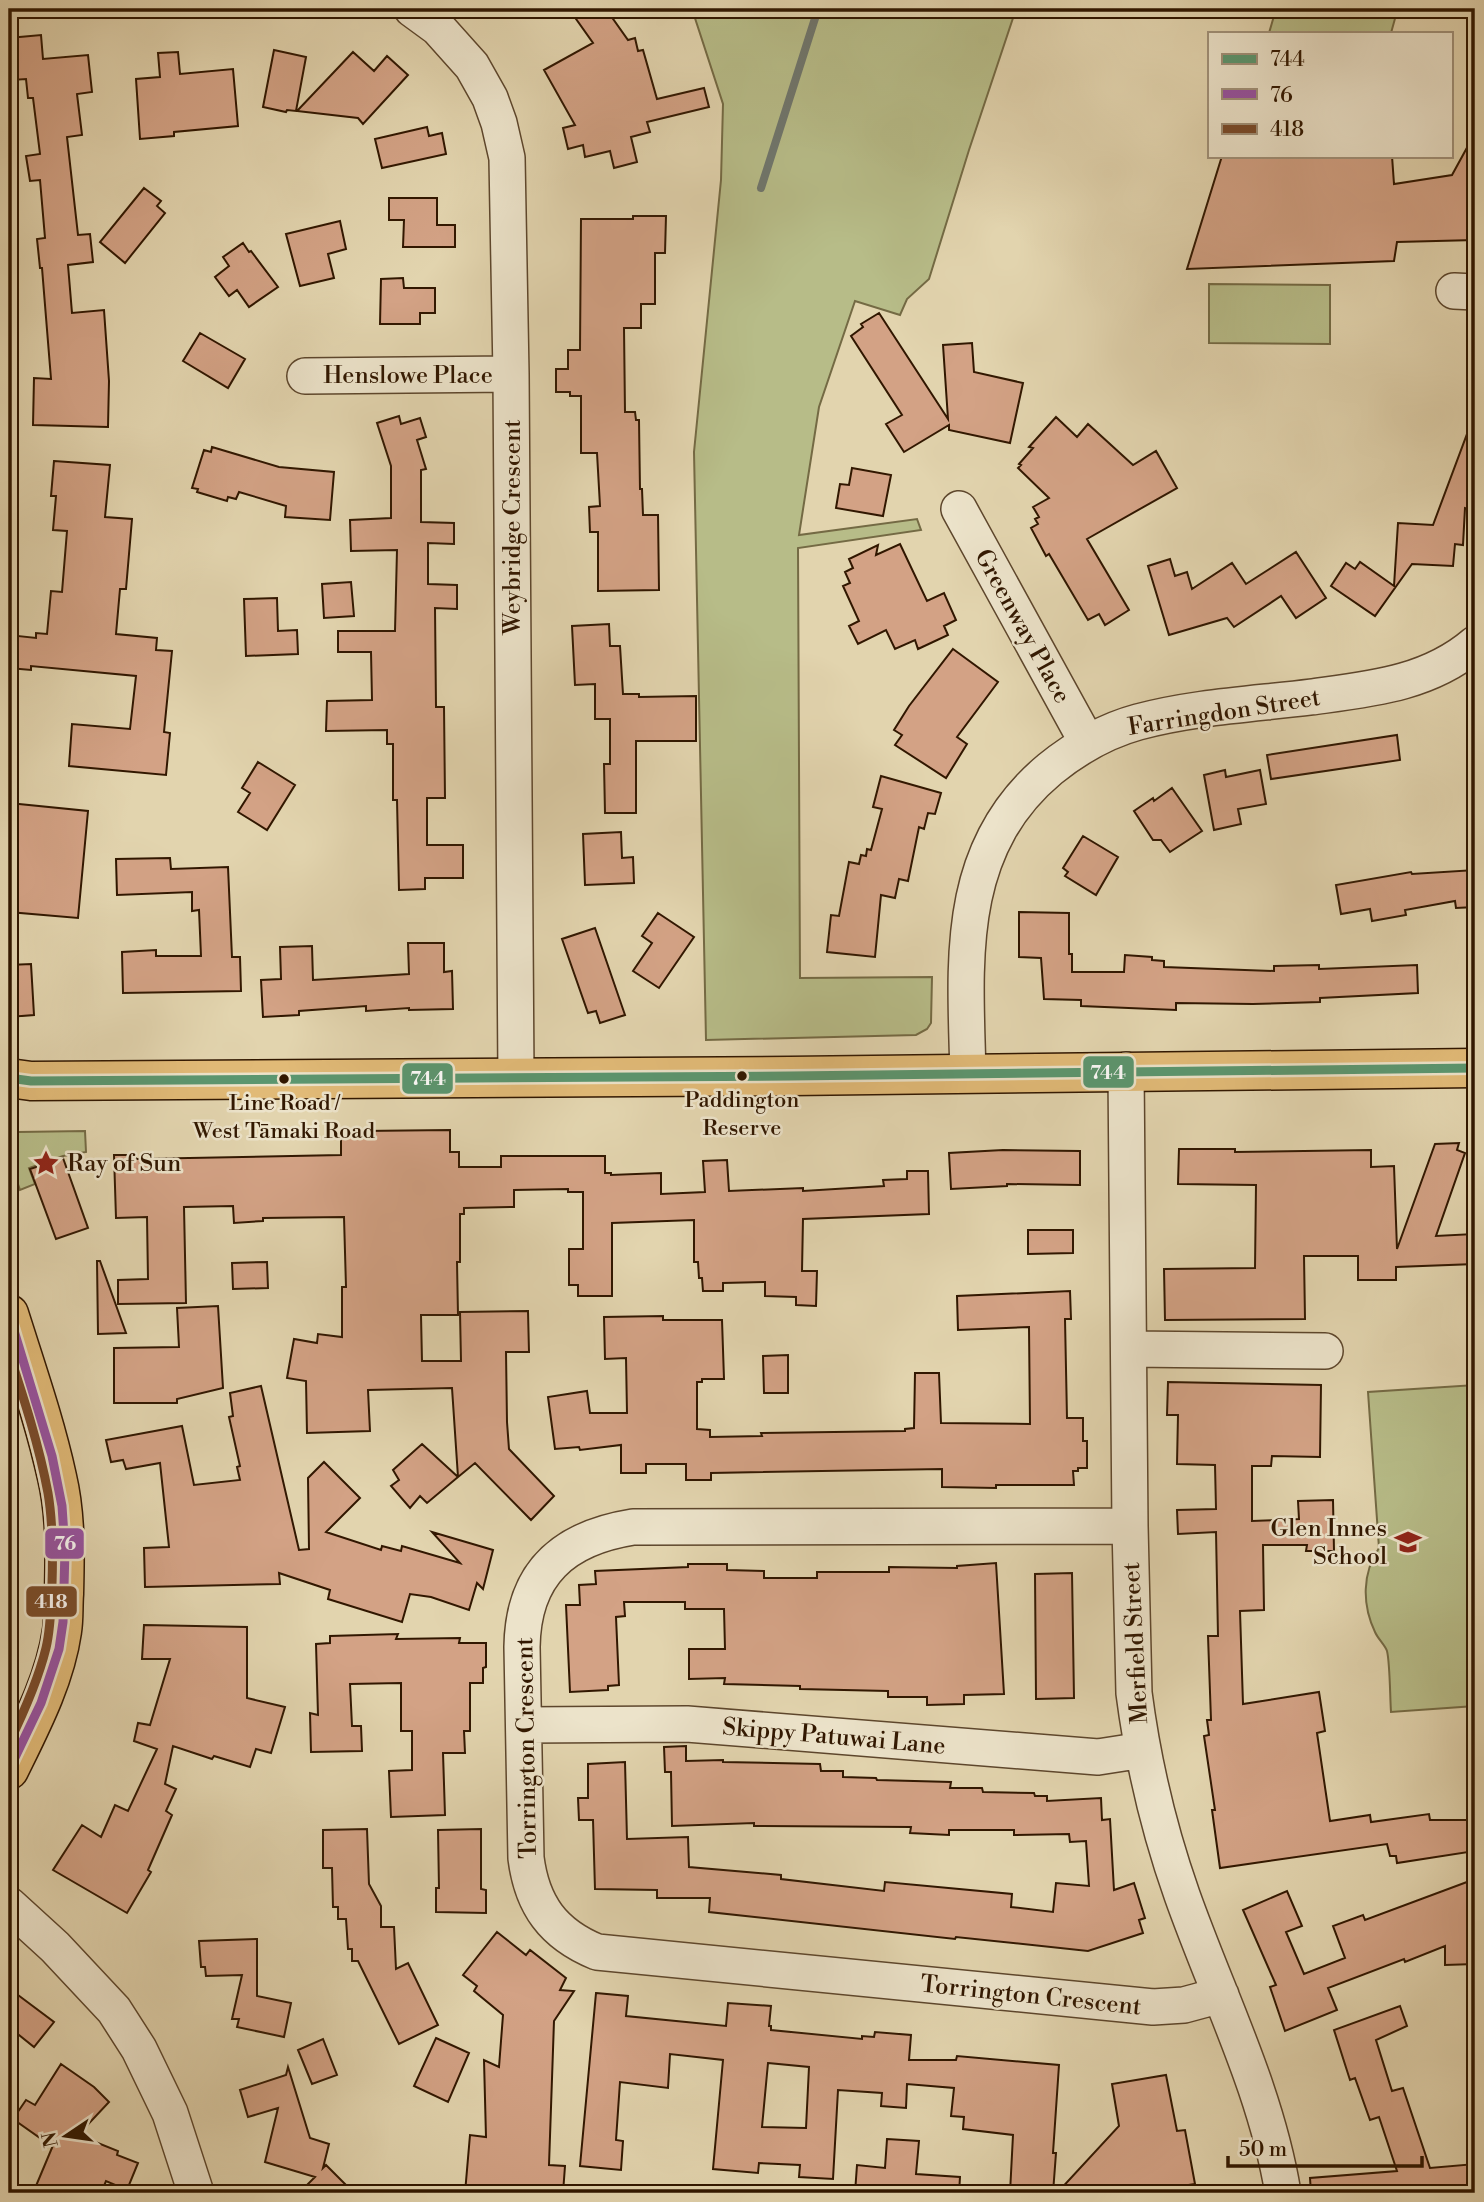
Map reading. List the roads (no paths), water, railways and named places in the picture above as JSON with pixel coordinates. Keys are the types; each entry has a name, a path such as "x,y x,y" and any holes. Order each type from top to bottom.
{"main road":[{"path":"16,1083 1475,1068"},
{"path":"9,1314 58,1478 65,1557 62,1631 50,1676 31,1726 9,1770"}],"street":[{"name":"Weybridge Crescent","path":"412,9 438,28 472,66 490,98 507,158 516,1078"},
{"name":"Henslowe Place","path":"305,376 511,374"},
{"name":"Greenway Place","path":"959,509 1087,742"},
{"name":"Farringdon Street","path":"968,1074 968,940 972,901 984,859 1020,797 1064,758 1087,742 1121,727 1161,717 1405,682 1443,666 1475,644"},
{"name":"Merfield Street","path":"1126,1070 1134,1693 1152,1796 1173,1868 1268,2126 1283,2193"},
{"path":"1129,1349 1325,1351"},
{"name":"Torrington Crescent","path":"1130,1525 633,1527 607,1531 586,1539 554,1559 532,1595 525,1617 522,1635 528,1879 544,1912 555,1926 568,1937 589,1948 614,1954 1153,2007 1184,2006 1221,1995"},
{"name":"Skippy Patuwai Lane","path":"524,1724 687,1724 1085,1756 1111,1756 1143,1750"},
{"path":"9,1905 55,1947 114,2010 139,2049 170,2113 196,2193"}],"waterway":[{"path":"761,188 818,9"}],"place":[{"name":"Paddington Reserve","path":"742,1076"},
{"name":"Line Road / West Tāmaki Road","path":"284,1079"},
{"name":"Ray of Sun","path":"46,1163"},
{"name":"Glen Innes School","path":"1408,1542"}]}
